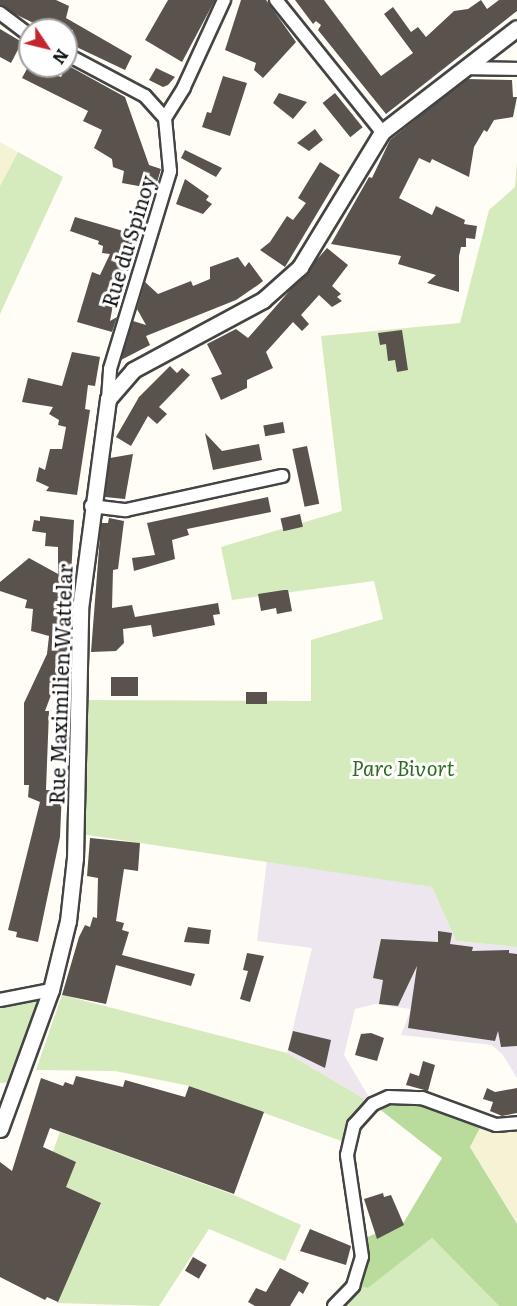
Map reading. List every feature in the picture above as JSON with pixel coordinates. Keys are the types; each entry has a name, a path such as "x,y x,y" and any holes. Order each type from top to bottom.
{"street":[{"path":"78,60 145,96 165,118 184,87 224,0"},
{"path":"276,0 382,132"},
{"path":"0,13 18,27"},
{"path":"108,399 133,370 263,300 300,267 382,132 517,28"},
{"path":"465,68 517,69"},
{"name":"Rue du Spinoy","path":"108,399 110,369 170,171 165,118"},
{"name":"Rue Maximilien Wattelar","path":"0,1129 51,990 68,921 75,858 80,609 108,399"},
{"path":"92,506 126,510 282,476"},
{"path":"0,1000 51,990"},
{"path":"334,1306 353,1286 362,1257 347,1155 354,1125 373,1104 389,1097 422,1098 496,1125 517,1123"}],"shaded area":[{"path":"0,142 18,152 0,186"},
{"path":"267,860 432,887 456,941 517,947 517,1078 502,1054 492,1045 401,1035 411,1009 375,1004 355,1009 344,1055 373,1104 287,1053 312,948 257,941"},
{"path":"484,1120 517,1121 517,1224 470,1146"}],"green space":[{"path":"18,152 63,177 0,314 0,186"},
{"name":"Parc Bivort","path":"517,162 517,947 456,941 432,887 81,834 78,700 311,701 311,640 383,619 374,581 232,600 221,547 342,511 321,336 460,323 489,210 515,187"},
{"path":"51,990 19,1082 0,1083 0,1000"},
{"path":"62,995 287,1053 373,1104 352,1122 344,1142 190,1086 115,1071 36,1070"},
{"path":"412,1098 484,1120 470,1147 517,1224 517,1306 499,1306 432,1238 368,1288 353,1286 360,1240 404,1222 442,1158 373,1104"},
{"path":"60,1132 234,1195 301,1225 285,1261 209,1229 159,1306 57,1303 101,1204 43,1179"},
{"path":"432,1238 499,1306 332,1306 353,1286 368,1288"}],"building":[{"path":"0,0 56,0 69,6 66,18 23,18 0,5"},
{"path":"168,0 215,0 182,62 145,40"},
{"path":"241,0 266,0 296,42 263,78 254,70 256,63 225,50"},
{"path":"295,0 324,0 381,76 413,53 384,14 393,7 411,32 418,27 426,37 454,11 468,9 481,0 487,9 499,0 517,0 517,11 386,114 318,30 321,25 316,21 313,24"},
{"path":"78,25 132,56 125,70 78,48"},
{"path":"0,29 18,40 18,50 11,63 0,57"},
{"path":"156,68 175,77 163,87 149,80"},
{"path":"78,71 125,97 149,165 161,169 155,189 122,183 124,171 113,167 112,159 94,148 102,130 83,121 88,111 22,78 78,78"},
{"path":"223,76 247,83 230,136 202,127 207,112 211,113"},
{"path":"466,79 512,80 513,97 517,97 513,117 494,120 487,132 484,130 474,147 469,177 432,159 430,163 419,158 399,198 432,215 436,206 465,220 464,224 477,226 475,239 466,238 466,247 461,247 459,292 427,283 436,275 398,264 401,256 331,244 369,177 372,178 390,140"},
{"path":"279,93 307,102 293,119 273,103"},
{"path":"335,93 363,127 350,137 323,103"},
{"path":"315,129 323,140 309,151 297,143"},
{"path":"185,150 222,168 216,177 181,158"},
{"path":"320,162 340,175 285,267 260,250 270,242 287,216 293,220 306,203 298,198"},
{"path":"185,179 209,196 206,200 212,204 203,214 176,204"},
{"path":"75,217 137,235 128,271 123,269 115,294 110,321 117,317 112,332 77,322 92,272 100,275 110,254 102,253 103,246 98,244 99,241 70,231"},
{"path":"327,248 348,265 332,286 341,294 337,297 342,301 332,307 319,295 301,315 309,324 302,331 293,322 266,352 273,368 247,380 247,388 221,400 211,378 222,374 207,344 236,329 248,338"},
{"path":"238,257 245,267 249,262 263,281 236,300 146,336 150,345 121,360 133,321 146,325 137,309 145,282 158,294 191,281 193,286 210,279 210,267"},
{"path":"402,330 408,370 397,372 395,360 388,361 386,344 380,345 378,333"},
{"path":"72,352 100,357 95,386 88,385 85,409 90,410 77,495 46,491 49,487 36,481 39,467 45,470 50,449 62,449 66,427 58,425 59,420 49,414 53,407 22,402 28,378 62,386"},
{"path":"170,366 177,373 182,368 190,375 159,407 167,414 157,424 148,416 131,446 116,437 139,397"},
{"path":"283,422 285,433 265,436 263,425"},
{"path":"205,433 222,451 259,444 262,460 213,470"},
{"path":"307,446 319,504 305,507 292,449"},
{"path":"133,454 125,499 105,497 110,458"},
{"path":"268,497 271,512 187,529 189,535 172,540 175,559 134,571 132,558 155,555 147,523"},
{"path":"300,514 303,527 283,531 281,518"},
{"path":"40,516 74,520 67,652 45,711 49,711 46,790 62,790 60,837 38,942 16,937 17,932 8,930 40,802 28,797 29,785 24,785 24,703 47,654 49,636 31,631 33,609 25,608 27,600 0,591 0,582 29,558 58,574 58,547 45,546 46,533 32,531 34,520 40,521"},
{"path":"109,518 124,521 118,569 113,570 112,608 132,605 135,617 218,603 220,614 213,615 215,625 153,637 151,625 123,629 124,643 116,651 91,652 101,523 108,523"},
{"path":"288,590 292,611 277,614 276,608 261,611 258,594"},
{"path":"111,677 138,677 138,696 111,696"},
{"path":"246,692 267,692 267,704 246,704"},
{"path":"90,838 140,843 138,871 124,869 116,921 124,923 122,930 129,932 122,955 195,974 191,986 116,965 106,1004 62,995 79,937 85,925 90,927 93,917 97,918 98,878 87,876"},
{"path":"188,927 211,930 209,944 184,942"},
{"path":"438,931 452,933 450,944 473,947 472,951 509,950 509,953 517,954 517,1046 501,1047 498,1031 495,1041 408,1028 417,966 398,1006 379,1004 383,980 373,978 381,939 438,942"},
{"path":"247,953 264,956 250,1002 240,999 248,971 243,970"},
{"path":"293,1031 331,1040 325,1068 288,1050"},
{"path":"371,1033 384,1038 377,1061 355,1055 361,1034"},
{"path":"423,1061 435,1065 428,1091 406,1085 410,1073 419,1076"},
{"path":"76,1076 123,1087 125,1080 185,1097 189,1086 264,1112 234,1194 50,1128 43,1147 76,1162 66,1187 101,1203 58,1302 47,1297 45,1300 0,1277 0,1162 12,1171 41,1078 63,1086 65,1082 73,1085"},
{"path":"487,1088 495,1092 517,1088 517,1113 502,1116 490,1111 493,1102 483,1099"},
{"path":"383,1193 384,1197 391,1195 404,1225 377,1239 364,1199"},
{"path":"310,1229 351,1246 346,1265 300,1251"},
{"path":"193,1257 207,1265 199,1279 185,1271"},
{"path":"280,1268 309,1283 303,1294 299,1291 290,1306 255,1306 248,1302 256,1288 266,1292"}]}
